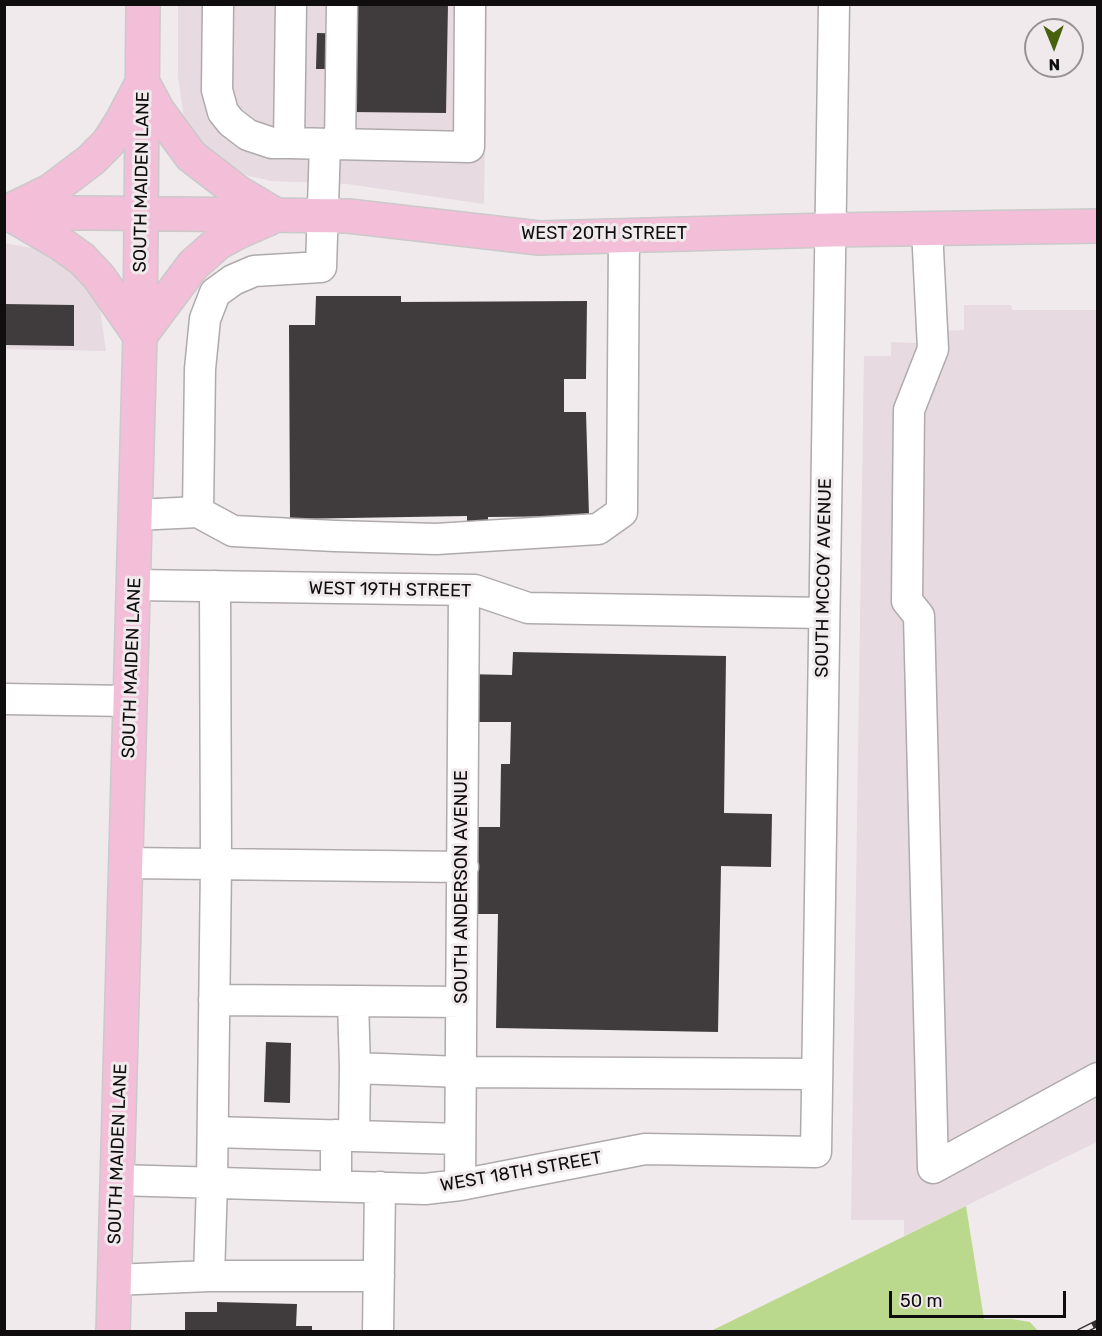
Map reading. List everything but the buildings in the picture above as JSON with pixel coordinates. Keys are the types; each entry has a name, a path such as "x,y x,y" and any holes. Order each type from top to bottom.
{"main road":[{"name":"SOUTH MAIDEN LANE","path":"113,1332 136,515 143,4"},
{"path":"5,212 50,191 91,160 108,143 143,81"},
{"path":"143,81 158,111 190,156 239,193 278,216"},
{"path":"5,212 61,244 82,259 99,277 140,336 190,267 207,252 238,232 278,216"},
{"name":"WEST 20TH STREET","path":"5,212 348,216 538,238 1098,226"}],"street":[{"path":"218,4 217,90 219,103 231,122 248,135 272,143 469,147 470,4"},
{"path":"289,143 291,4"},
{"path":"198,512 200,369 205,319 215,293 233,280 254,271 321,267 342,4"},
{"name":"SOUTH MCCOY AVENUE","path":"816,1152 834,4"},
{"path":"927,229 933,349 909,410 907,601 919,616 933,1168 1098,1078"},
{"path":"136,515 198,512 233,531 335,536 436,539 598,529 621,512 624,236"},
{"name":"WEST 19TH STREET","path":"134,585 475,590 528,608 824,613"},
{"path":"209,1276 216,864 215,586"},
{"name":"SOUTH ANDERSON AVENUE","path":"460,1185 464,590"},
{"path":"4,699 130,701"},
{"path":"126,863 463,867"},
{"path":"214,1000 461,1002"},
{"path":"336,1186 355,1068 353,1001"},
{"path":"355,1068 461,1072 817,1074"},
{"path":"213,1132 460,1139"},
{"name":"WEST 18TH STREET","path":"117,1180 425,1189 460,1185 645,1149 816,1152"},
{"path":"378,1332 380,1187"},
{"path":"114,1280 209,1276 379,1276"}],"shaded area":[{"path":"178,5 487,5 484,204 347,184 271,181 249,176 217,160 191,131 183,113 178,76"},
{"path":"4,243 43,250 63,261 93,295 100,308 106,351 5,349"},
{"path":"964,305 1011,305 1012,310 1097,310 1097,1142 904,1236 904,1220 851,1220 864,356 891,356 891,342 938,344 938,331 964,330"}],"green space":[{"path":"966,1206 984,1319 1012,1319 1030,1322 1038,1331 711,1331"}],"railway":[{"path":"1080,1332 1098,1323"}]}
